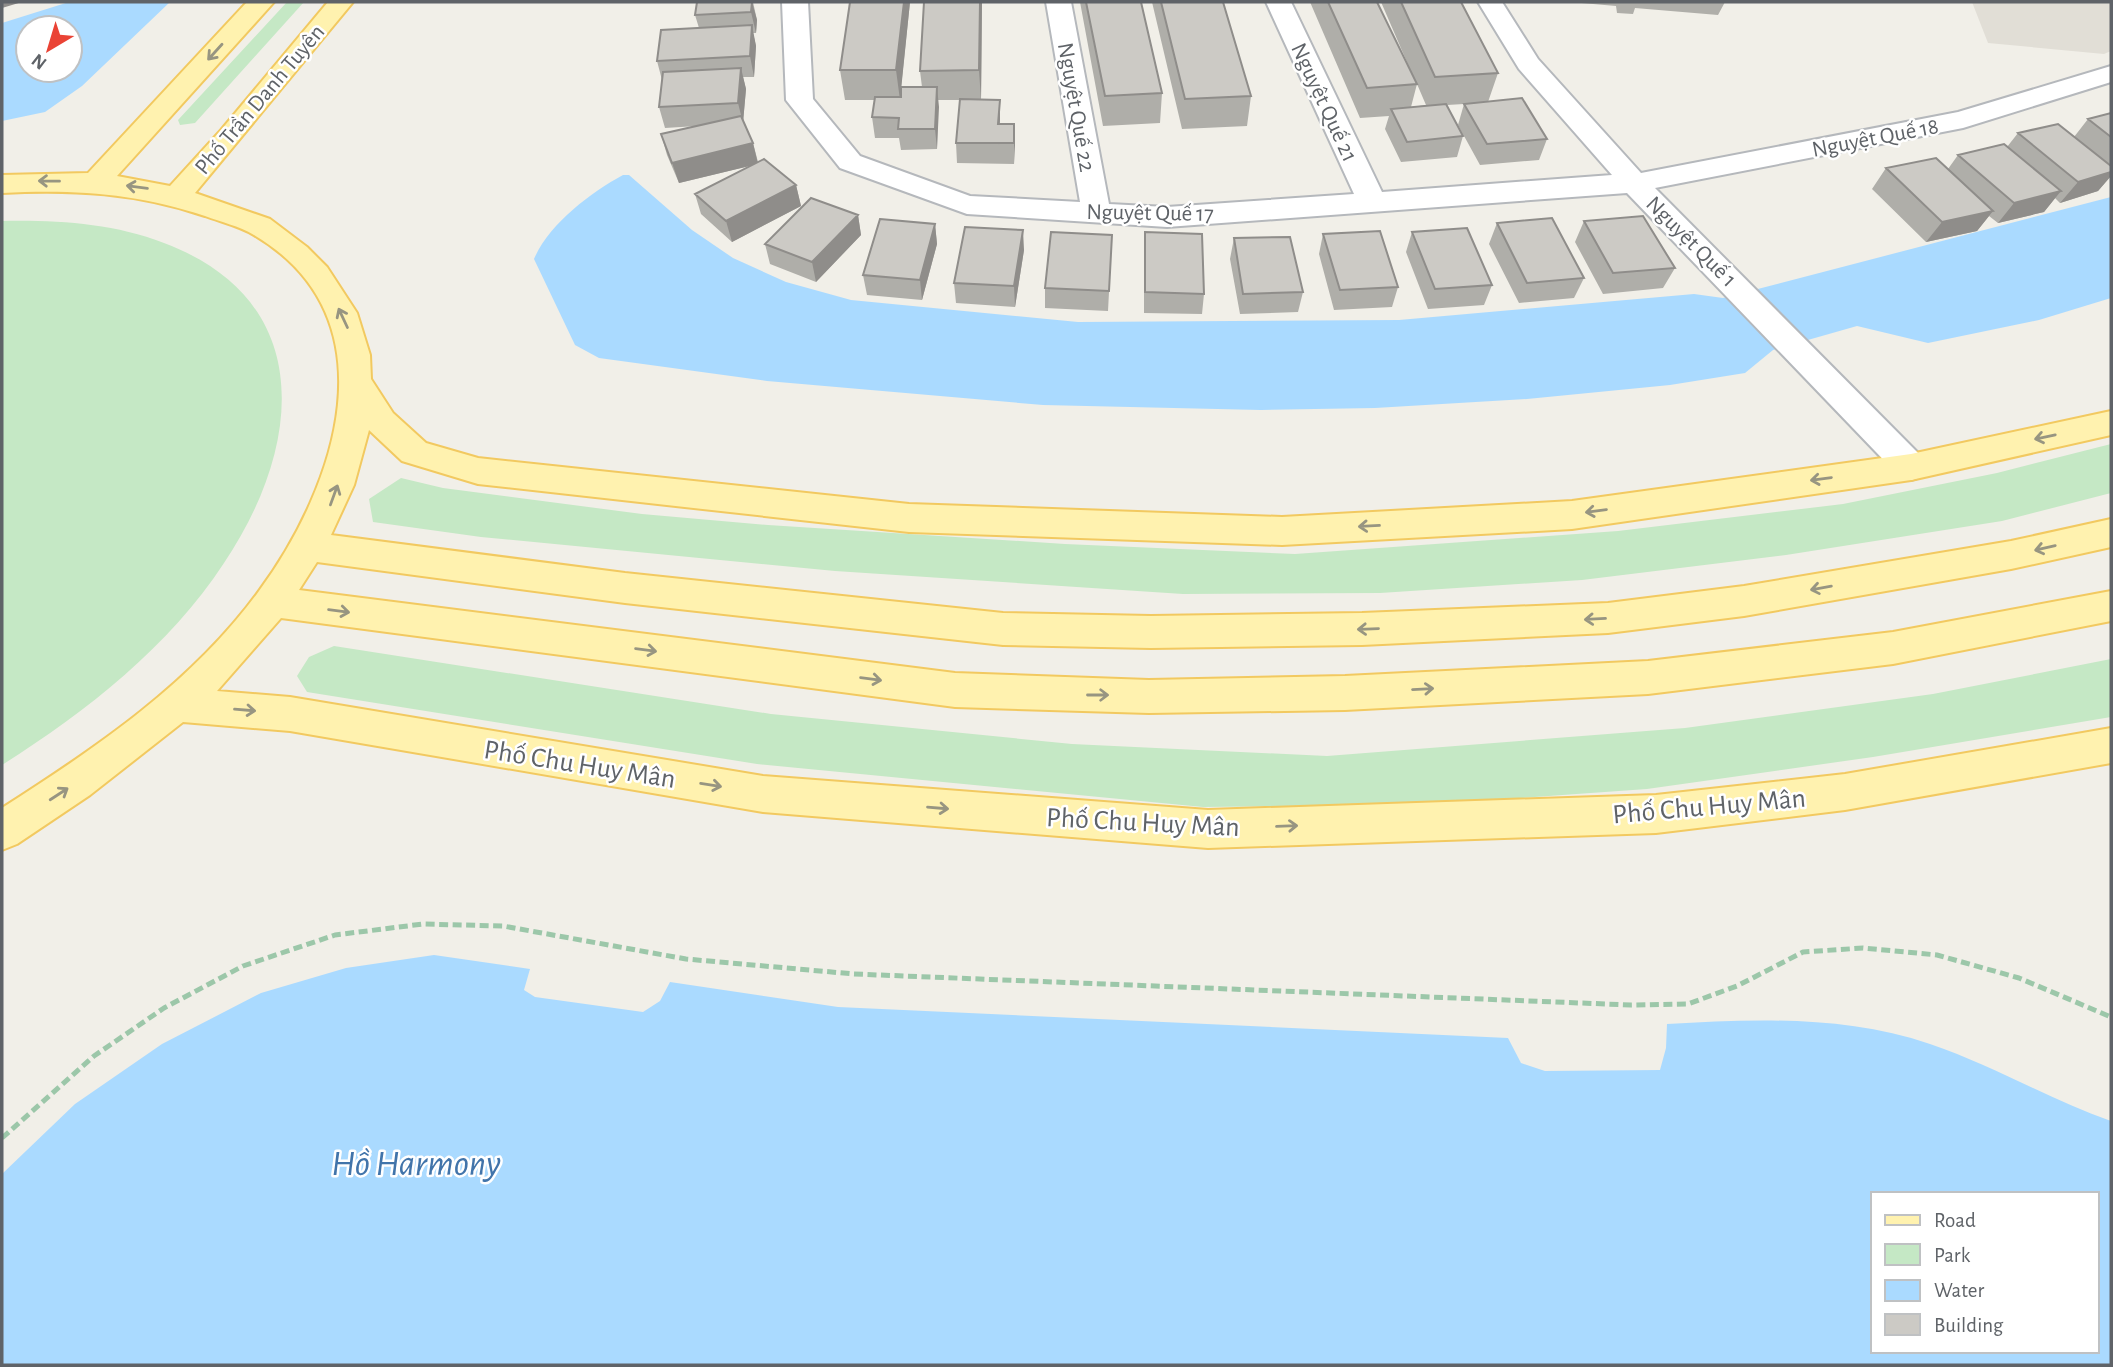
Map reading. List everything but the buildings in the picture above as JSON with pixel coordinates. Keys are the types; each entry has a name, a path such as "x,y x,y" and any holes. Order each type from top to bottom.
{"main road":[{"path":"96,182 261,2"},
{"name":"Phố Trần Danh Tuyên","path":"177,196 232,136 341,2"},
{"path":"2,184 96,182 157,190 260,226 300,255 330,292 350,334 358,384 348,454 331,504 272,602 244,637 177,705 94,771 2,831"},
{"path":"358,384 382,422 414,452 478,471 909,518 1295,530 1572,515 1912,467 2111,423"},
{"path":"306,546 625,588 1003,629 1151,632 1362,629 1608,618 1744,601 2011,555 2111,533"},
{"path":"272,602 941,688 1034,696 1352,693 1671,676 1822,657 2047,621 2111,606"},
{"name":"Phố Chu Huy Mân","path":"177,705 290,714 763,794 1208,829 1656,814 1845,792 2111,746"}],"street":[{"name":"Nguyệt Quế 17","path":"795,2 800,100 850,162 967,205 1167,217 1634,183"},
{"name":"Nguyệt Quế 22","path":"1058,2 1096,212"},
{"name":"Nguyệt Quế 21","path":"1278,2 1372,202"},
{"name":"Nguyệt Quế 1","path":"1490,2 1528,63 1634,183 1912,467"},
{"name":"Nguyệt Quế 18","path":"1634,183 1963,120 2111,74"}],"path":[{"path":"2,1138 94,1056 164,1008 243,966 335,935 423,924 503,926 686,959 854,974 1631,1005 1688,1004 1737,986 1802,952 1863,948 1937,955 2019,978 2111,1017"}],"shaded area":[{"path":"1972,2 2111,2 2111,51 2104,54 1988,43"}],"green space":[{"path":"287,2 304,2 195,123 180,125 178,120"},
{"path":"2,221 64,222 124,231 164,243 214,269 249,301 271,339 281,381 280,426 269,472 250,518 202,594 178,623 124,676 64,723 2,765"},
{"path":"2111,444 2111,493 2002,521 1786,555 1582,580 1380,593 1183,594 835,571 481,537 373,522 369,499 401,478 443,488 642,514 768,525 1065,544 1295,554 1618,531 1843,504 1997,473"},
{"path":"334,646 771,714 1072,744 1327,756 1685,728 1933,694 2111,659 2111,717 1873,757 1647,789 1423,805 1203,807 757,764 307,692 297,676 309,657"}],"water":[{"path":"69,2 170,2 82,86 45,112 2,121 2,23 14,19 14,84 84,84 84,14 31,14"},
{"path":"623,175 629,175 692,230 733,258 786,282 851,300 1078,322 1399,320 1694,294 1723,298 2111,197 2111,298 2039,320 1928,343 1857,326 1773,350 1745,373 1670,385 1527,399 1375,408 1261,410 1043,405 767,381 599,358 575,345 534,259 560,222 597,191"},
{"name":"Hồ Harmony","path":"434,955 530,969 524,990 535,997 643,1012 660,1001 670,982 838,1007 1508,1038 1521,1063 1545,1071 1660,1070 1666,1048 1667,1024 1766,1020 1865,1028 1953,1052 2111,1121 2111,1365 2,1365 2,1174 75,1104 162,1044 261,993 346,968"}]}
